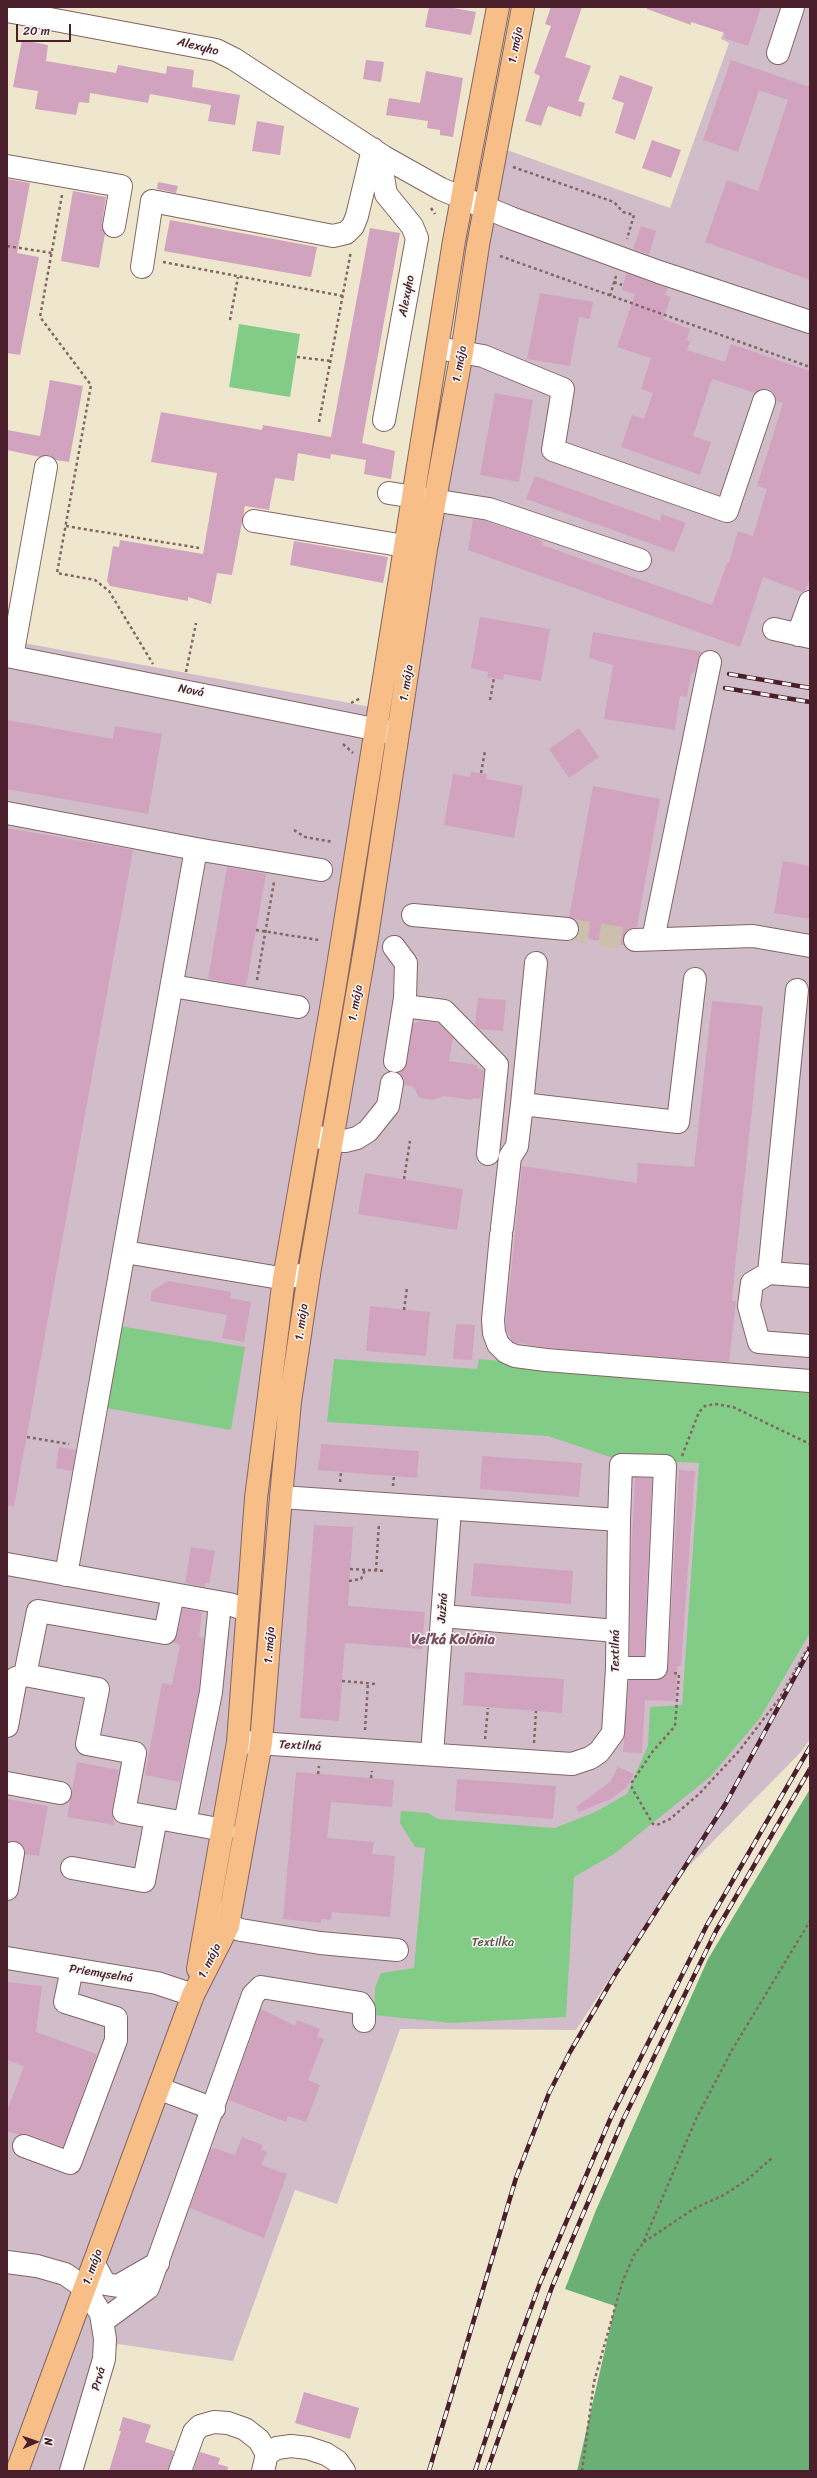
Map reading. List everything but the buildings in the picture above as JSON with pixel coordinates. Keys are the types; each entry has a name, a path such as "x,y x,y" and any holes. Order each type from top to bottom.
{"main road":[{"name":"1. mája","path":"194,1995 224,1830 238,1742 247,1610 264,1425 284,1278 309,1136 462,197 498,7"},
{"name":"1. mája","path":"17,2471 194,1995 228,1926 261,1743 290,1402 309,1274 400,734 426,549 462,352 485,206 523,7"}],"street":[{"path":"778,53 793,7"},
{"name":"Alexyho","path":"7,11 216,50 234,59 378,153 441,189 511,218 622,258 810,322"},
{"name":"Alexyho","path":"378,153 386,194 412,226 417,238 384,420"},
{"path":"142,263 152,201 333,236 346,232 353,226 378,153"},
{"path":"7,166 121,186 114,226"},
{"path":"438,348 483,356 563,389 552,450 727,511 764,401"},
{"path":"10,657 46,467"},
{"path":"389,493 435,499 489,509 640,560"},
{"path":"254,521 426,549"},
{"path":"774,630 804,636 810,602"},
{"name":"Nová","path":"10,657 400,734"},
{"path":"710,662 644,940 753,936 810,946"},
{"path":"7,813 196,849 321,870"},
{"path":"66,1575 196,849"},
{"path":"412,915 567,929"},
{"path":"394,947 406,963 404,1006 395,1061"},
{"path":"536,963 517,1146 510,1156 501,1232 493,1320 494,1333 498,1344 506,1352 515,1356 546,1360 810,1381"},
{"path":"522,1104 678,1122 695,979"},
{"path":"172,986 298,1007"},
{"path":"769,1273 797,990"},
{"path":"404,1006 444,1011 496,1065 488,1154"},
{"path":"309,1136 345,1141 357,1138 368,1131 388,1106 392,1083"},
{"path":"125,1252 284,1278 309,1274"},
{"path":"810,1276 769,1273 752,1284 749,1306 759,1342 810,1346"},
{"name":"Textilná","path":"238,1742 572,1764 590,1758 599,1752 613,1733 617,1668 616,1631 621,1465 665,1466 664,1472"},
{"path":"617,1668 656,1668 664,1472"},
{"path":"281,1497 619,1520"},
{"name":"Južná","path":"432,1754 450,1509"},
{"path":"7,1564 220,1603 247,1610"},
{"path":"25,1675 38,1611 165,1633 173,1594"},
{"path":"185,1823 211,1692 220,1603"},
{"path":"443,1616 616,1631"},
{"path":"7,1726 16,1678 25,1675 98,1689 87,1744 135,1753 124,1812 224,1830"},
{"path":"7,1783 60,1793"},
{"path":"72,1868 144,1881 156,1818"},
{"path":"7,1889 13,1853"},
{"path":"210,1908 228,1926 320,1943 397,1950"},
{"name":"Priemyselná","path":"7,1958 158,1983 194,1995"},
{"path":"16,2143 70,2163 116,2040 116,2018 66,2002 72,1969"},
{"path":"103,2321 148,2288 214,2109 253,1995 261,1987 360,2003 364,2008 364,2021"},
{"path":"160,2089 214,2109"},
{"path":"7,2262 37,2266 65,2274 86,2288"},
{"path":"94,2264 105,2284 118,2286 158,2263"},
{"name":"Prvá","path":"71,2471 104,2359 105,2339 103,2321 86,2288"},
{"path":"180,2471 187,2447 194,2432 200,2426 214,2422 228,2423 245,2429 258,2440 265,2463"},
{"path":"265,2463 277,2448 308,2448 326,2454 337,2461 344,2471"}],"path":[{"path":"507,164 614,202 623,212 634,216 610,296"},
{"path":"66,176 40,317 91,385 57,573 95,580 109,591 154,665"},
{"path":"319,422 343,296 354,232 353,226"},
{"path":"7,246 52,253"},
{"path":"500,256 810,366"},
{"path":"142,263 238,277 343,296"},
{"path":"230,320 238,277"},
{"path":"614,282 622,285"},
{"path":"297,357 331,361"},
{"path":"66,526 200,548"},
{"path":"185,677 196,623"},
{"path":"490,700 494,678"},
{"path":"481,773 485,751"},
{"path":"294,830 305,837 333,842"},
{"path":"254,1000 278,863"},
{"path":"256,930 319,940"},
{"path":"404,1179 410,1142"},
{"path":"404,1310 407,1288"},
{"path":"664,1472 678,1463 700,1412 705,1406 715,1404 733,1407 810,1444"},
{"path":"27,1437 89,1448"},
{"path":"376,1571 381,1504"},
{"path":"350,1569 386,1571"},
{"path":"350,1581 361,1579 365,1570"},
{"path":"656,1668 679,1674 675,1726 640,1769 632,1782 632,1788 653,1824 657,1825 670,1819 698,1794 739,1751 779,1699 810,1644"},
{"path":"342,1681 376,1684"},
{"path":"363,1750 368,1683"},
{"path":"582,2471 594,2382 622,2283 634,2255 643,2242 697,2117 725,2063 810,1921"},
{"path":"643,2242 695,2208 722,2196 747,2180 773,2157"}],"shaded area":[{"path":"732,7 810,7 810,1739 801,1752 672,1883 576,2030 400,2029 337,2204 295,2190 233,2361 118,2344 66,2471 7,2471 7,640 393,711 490,144 670,208 729,43 721,39"}],"green space":[{"path":"239,324 300,334 290,397 229,387"},
{"path":"120,1326 245,1347 231,1430 106,1408"},
{"name":"Textilka","path":"334,1359 477,1369 479,1359 810,1387 810,1633 760,1718 711,1776 614,1854 574,1877 566,2017 451,2023 374,2015 375,1988 381,1973 414,1968 425,1848 415,1847 400,1823 401,1811 428,1813 438,1819 555,1828 595,1812 627,1794 648,1745 650,1707 682,1705 699,1463 616,1459 548,1436 327,1422"},
{"path":"810,1789 810,2471 577,2471 615,2306 565,2289 596,2210 708,1959"}],"tunnel":[{"path":"567,929 635,940"}],"railway":[{"path":"729,674 810,688"},
{"path":"725,688 810,702"},
{"path":"429,2471 516,2178 549,2093 570,2052 615,1975 726,1803 810,1649"},
{"path":"475,2471 509,2368 540,2283 612,2115 707,1925 810,1747"},
{"path":"487,2471 552,2287 623,2120 716,1931 810,1769"}],"district":[{"name":"Veľká Kolónia","path":"453,1640"}]}
